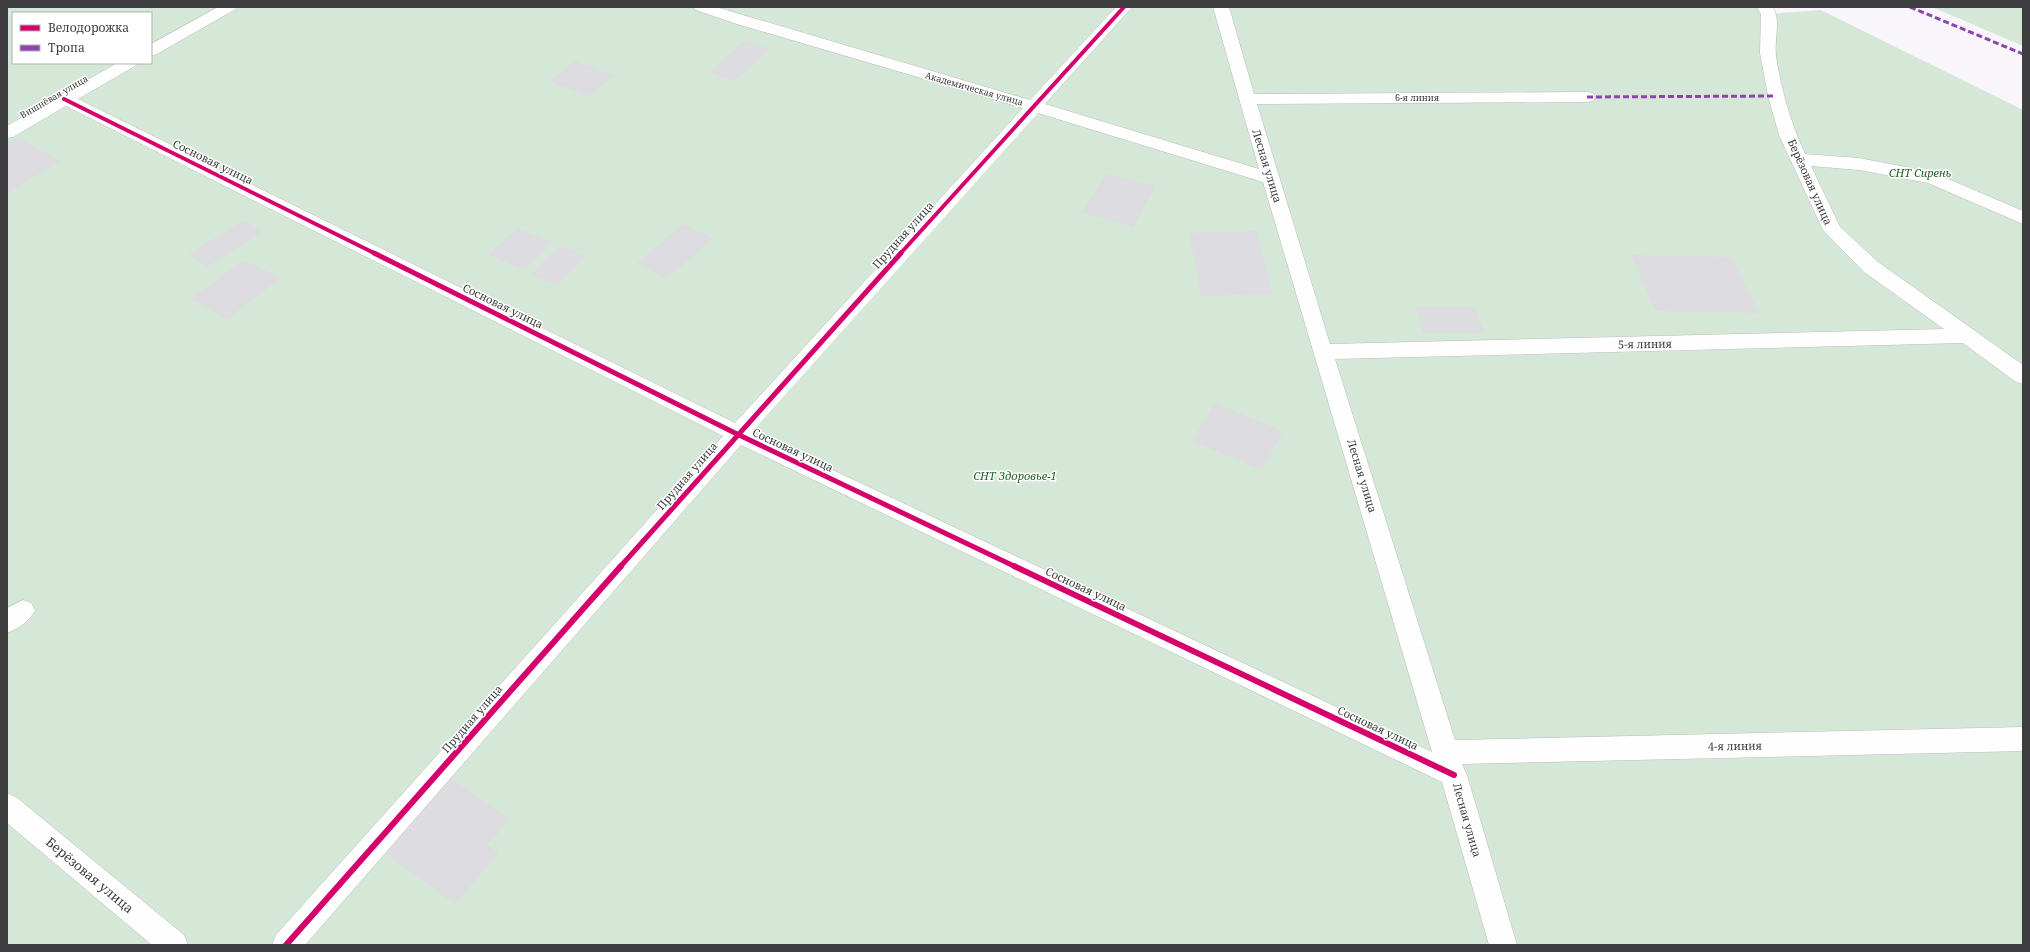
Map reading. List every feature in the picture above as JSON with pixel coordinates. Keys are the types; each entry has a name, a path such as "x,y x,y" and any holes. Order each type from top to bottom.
{"street":[{"path":"152,50 229,7"},
{"name":"Академическая улица","path":"701,7 743,21 1033,106 1270,178"},
{"name":"Прудная улица","path":"286,945 737,434 1124,7"},
{"name":"Лесная улица","path":"1221,7 1270,178 1450,764 1503,945"},
{"name":"Берёзовая улица","path":"1767,11 1768,53 1772,80 1788,135 1832,230 1871,267 2023,376"},
{"name":"Вишнёвая улица","path":"7,133 127,64"},
{"name":"6-я линия","path":"1247,98 1587,96"},
{"name":"Сосновая улица","path":"64,100 737,434 1450,764"},
{"path":"1799,159 1859,164 1932,178 2023,218"},
{"name":"5-я линия","path":"1323,352 1967,336"},
{"name":"4-я линия","path":"1450,764 2023,739"},
{"name":"Берёзовая улица","path":"7,806 174,945"}],"green space":[{"name":"СНТ Здоровье-1","path":"7,7 1759,7 1769,14 1821,10 2023,110 2023,945 7,945"},
{"path":"1932,7 2023,7 2023,46"}],"building":[{"path":"744,41 770,49 735,81 709,72"},
{"path":"575,61 614,76 588,96 549,81"},
{"path":"19,138 61,161 7,193 7,144"},
{"path":"1106,173 1156,186 1133,227 1082,213"},
{"path":"244,220 262,232 207,267 189,254"},
{"path":"683,224 713,238 667,279 637,263"},
{"path":"517,228 553,242 524,269 488,255"},
{"path":"1257,231 1273,294 1201,296 1189,233"},
{"path":"560,246 587,256 558,285 530,275"},
{"path":"1631,255 1731,257 1759,313 1655,311"},
{"path":"244,260 281,278 227,319 190,299"},
{"path":"1415,307 1475,307 1484,333 1423,333"},
{"path":"1215,403 1283,431 1262,470 1192,441"},
{"path":"450,778 510,819 488,845 499,853 455,904 383,852"}],"marked path":[{"path":"1910,7 2023,54"},
{"path":"1587,97 1776,96"}],"cycle path":[{"path":"286,945 758,411 1124,7"},
{"path":"64,99 737,434 1454,775"}],"park label":[{"name":"СНТ Сирень","path":"1920,173"}]}
